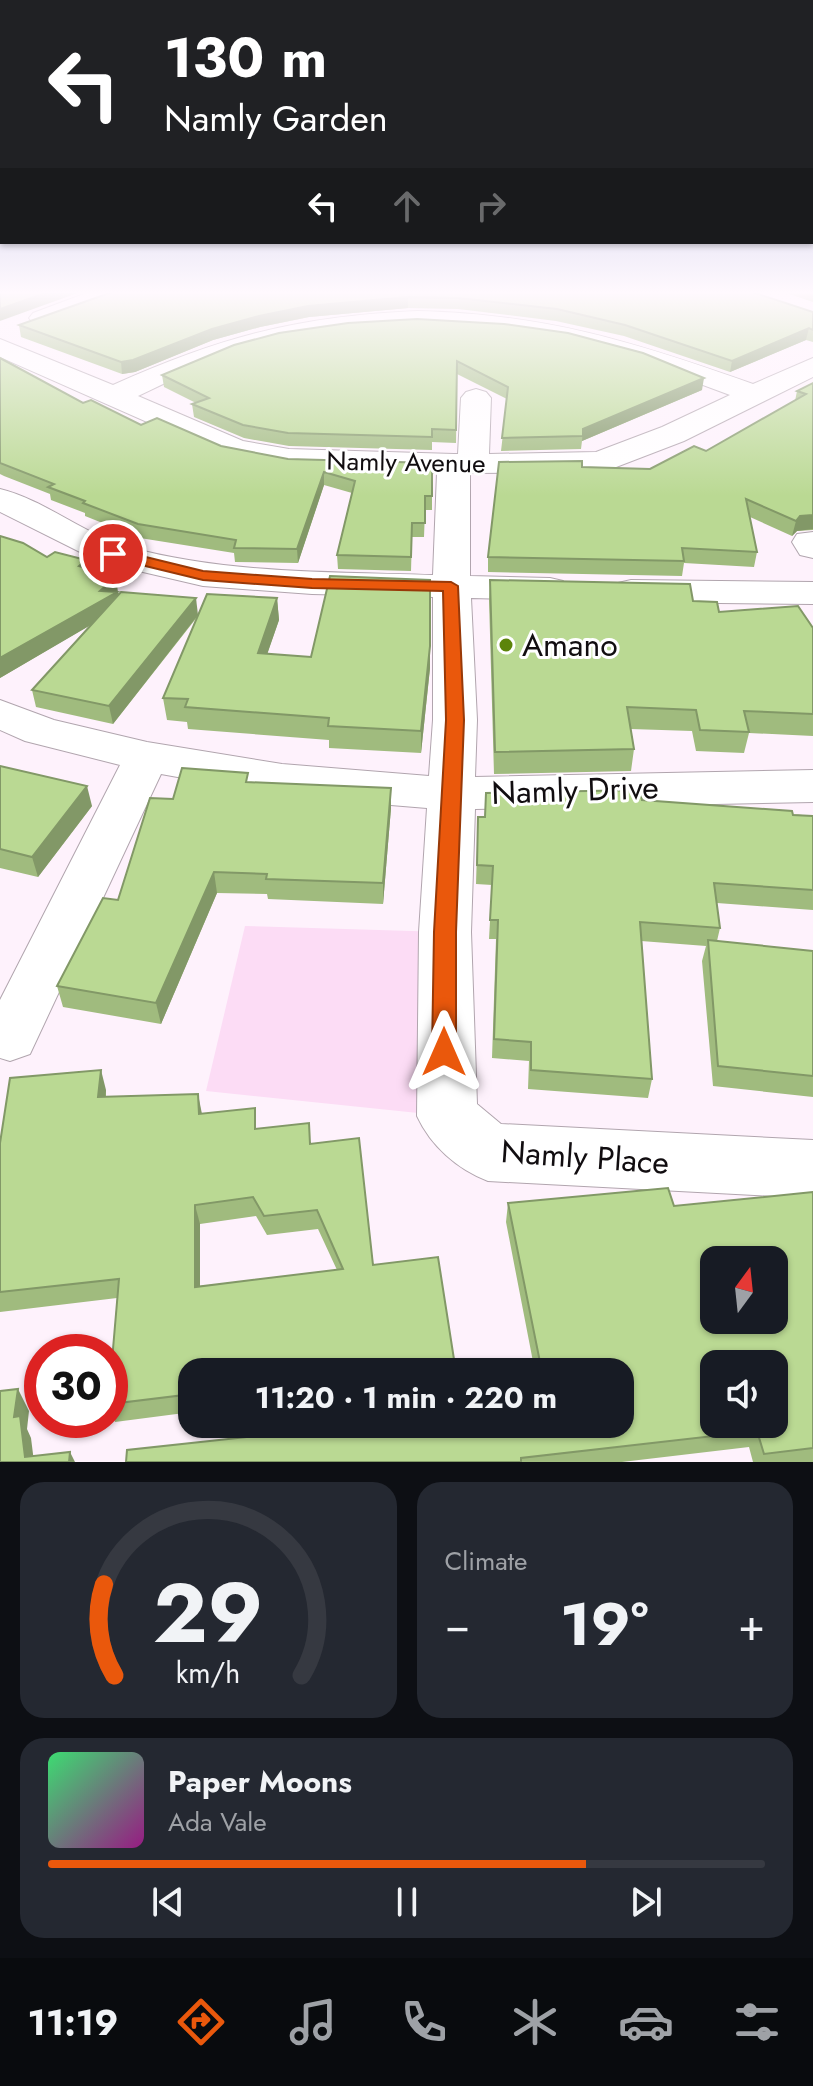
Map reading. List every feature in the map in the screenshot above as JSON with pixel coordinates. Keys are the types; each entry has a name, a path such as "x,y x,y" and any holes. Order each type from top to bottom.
{"street":[{"name":"Namly Avenue","path":"30,359 235,449 289,459 463,464 600,462 627,454 813,366"},
{"path":"116,395 202,359"},
{"path":"650,359 757,395"},
{"name":"Namly Place","path":"476,398 463,464 465,586 455,720 467,793 445,977 447,1116 488,1152 813,1169"},
{"path":"0,499 113,554 203,575 312,583 813,593"},
{"name":"Namly Drive","path":"0,714 41,731 147,757 282,780 467,793 813,786"},
{"path":"10,1037 147,757"}],"shaded area":[{"path":"245,926 445,932 447,1116 206,1091"}],"building":[{"path":"2,359 83,403 91,400 141,425 157,418 221,446 288,459 432,463 432,496 425,496 425,523 412,523 411,557 337,555 355,481 324,472 297,549 234,548 236,540 138,524 83,503 85,501 48,487 54,484 0,463"},
{"path":"200,359 658,359 704,378 583,429 583,436 502,438 508,387 457,361 456,430 432,429 432,437 288,433 243,425 192,404 209,398 162,375"},
{"path":"813,383 813,515 800,516 796,521 746,499 757,552 682,548 684,561 488,557 499,462 582,461 582,467 650,469 694,446 706,451 806,394 797,391"},
{"path":"0,536 23,543 47,557 55,552 86,560 79,566 116,577 100,591 117,592 0,658"},
{"path":"330,576 430,580 430,646 421,731 328,726 329,718 185,707 188,699 163,698 207,594 277,598 258,653 311,657"},
{"path":"490,580 690,584 693,601 717,602 719,612 798,606 813,628 813,714 744,711 749,732 700,730 696,710 627,707 634,749 495,752"},
{"path":"121,592 196,598 109,706 32,690"},
{"path":"0,766 87,786 32,857 0,849"},
{"path":"182,768 248,773 246,782 391,788 383,883 266,879 267,874 214,872 156,1003 57,986 103,898 118,900 150,798 173,799"},
{"path":"640,790 642,800 792,811 793,815 813,816 813,890 714,883 720,928 640,922 652,1079 531,1070 531,1042 494,1039 498,920 490,920 493,866 477,865 478,817 485,817 486,793"},
{"path":"708,940 813,951 813,1076 718,1066"},
{"path":"101,1070 98,1097 198,1094 199,1114 255,1108 255,1129 309,1123 310,1144 359,1138 373,1265 438,1257 454,1358 178,1358 178,1396 128,1402 128,1334 114,1334 119,1279 0,1292 0,1143 10,1078","holes":["253,1197 264,1216 317,1210 343,1269 195,1287 195,1205"]},
{"path":"668,1188 674,1206 813,1192 813,1448 764,1454 759,1438 788,1438 788,1350 700,1350 700,1438 521,1458 521,1462 126,1462 127,1450 237,1438 634,1438 634,1358 539,1358 508,1203"},
{"path":"18,1389 14,1417 20,1416 25,1457 70,1452 69,1462 0,1462 0,1391"}],"place":[{"name":"Amano","path":"506,645"}],"route":[{"path":"113,554 203,575 312,583 451,586 455,720 445,932 444,1052"}]}
